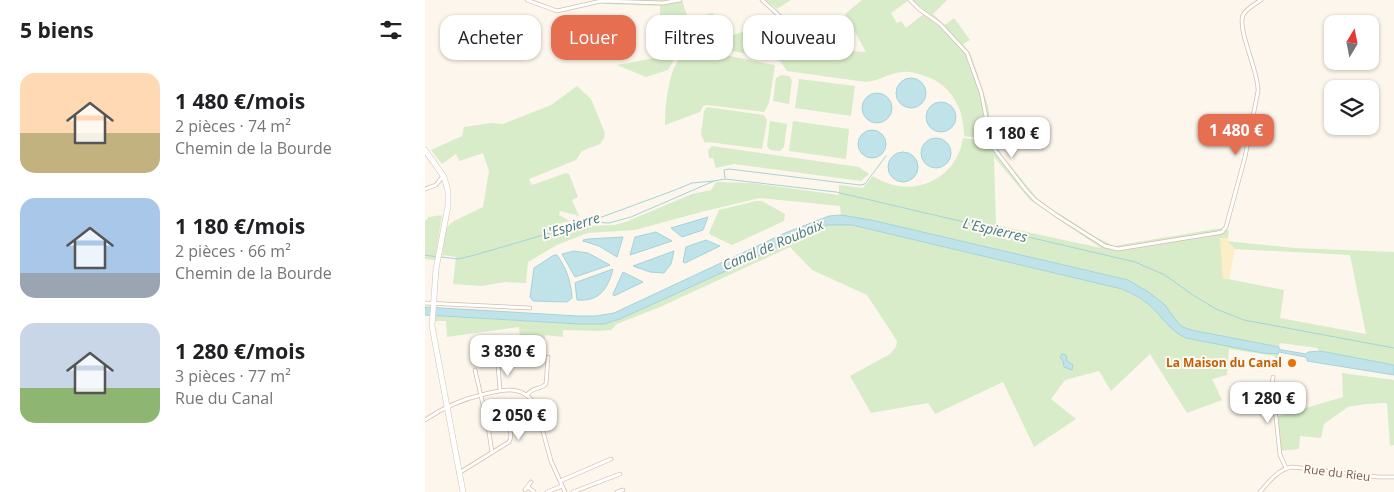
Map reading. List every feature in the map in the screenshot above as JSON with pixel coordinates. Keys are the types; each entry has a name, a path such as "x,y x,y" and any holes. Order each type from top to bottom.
{"street":[{"path":"527,0 557,11 601,1 663,3 680,0"},
{"path":"762,0 778,15"},
{"path":"910,0 919,9 938,22 968,55 981,92 992,146 1025,189 1045,208 1096,241 1111,248 1123,248 1217,233 1222,232 1226,227 1245,157 1259,91 1242,18 1245,12 1261,0"},
{"path":"426,153 443,176 449,196 437,260 432,318 463,492"},
{"path":"425,189 436,185 443,176"},
{"path":"425,303 530,308"},
{"path":"527,395 531,389 542,387 546,384 548,357"},
{"path":"499,365 500,390"},
{"path":"475,370 492,452"},
{"path":"1273,377 1271,395 1276,417 1280,455 1286,468"},
{"path":"425,420 447,406 500,390 512,389 527,395 537,409 550,458 565,492"},
{"path":"459,473 509,442 511,436 506,424 488,426"},
{"path":"560,481 611,459"},
{"name":"Rue du Rieu","path":"1260,492 1274,477 1286,468 1292,467 1378,478 1394,477"},
{"path":"573,492 620,474"},
{"path":"531,482 526,489 534,492"},
{"path":"547,492 562,486"},
{"path":"617,492 623,490"}],"green space":[{"path":"603,0 682,0 687,15 660,15 660,6 604,4"},
{"path":"765,0 791,0 777,9"},
{"path":"862,0 909,0 891,13 897,23 901,21 906,28 926,12 913,0 947,0 933,14 945,25 954,18 970,40 963,44 970,53 976,69 988,106 991,131 997,146 1036,197 1094,236 1114,246 1222,228 1229,231 1228,238 1221,238 1223,278 1284,290 1280,318 1366,334 1350,255 1235,249 1227,241 1295,248 1394,252 1394,365 1320,351 1317,348 1280,343 1279,347 1191,330 1178,323 1165,305 1150,293 1128,280 871,220 841,215 840,206 760,198 635,230 587,233 557,245 528,262 526,283 505,282 482,286 453,284 456,257 442,255 446,228 454,221 483,207 489,171 483,153 459,161 456,154 442,164 431,150 462,136 464,127 491,123 503,124 551,105 577,86 591,99 605,133 600,144 582,151 576,160 529,179 532,185 566,173 569,174 578,197 572,200 579,216 560,211 559,215 570,221 561,223 551,230 554,237 587,226 615,225 628,221 692,194 711,190 716,182 752,183 839,195 839,185 863,188 873,176 887,183 915,186 941,176 951,166 959,153 963,138 986,141 986,139 964,136 958,106 948,90 932,79 922,75 905,72 866,82 787,71 778,60 854,60 854,51 866,52 854,30 854,15 845,14","holes":["994,157 1030,200 1101,248 996,225"]},
{"path":"743,32 743,53 733,51 733,35"},
{"path":"733,57 774,65 769,103 764,112 707,105 703,106 700,112 665,125 668,88 678,61 733,60"},
{"path":"646,60 674,60 668,70 646,77 617,65"},
{"path":"781,75 789,76 792,80 789,104 773,101 776,78"},
{"path":"799,79 855,86 851,116 795,108"},
{"path":"707,107 764,115 767,120 762,149 705,143 701,134 704,111"},
{"path":"770,121 787,124 784,147 780,151 770,150 767,146"},
{"path":"793,121 849,129 846,159 789,151"},
{"path":"712,146 859,167 869,174 861,181 734,164 716,168 713,158 709,158 708,150"},
{"path":"762,201 785,214 784,221 732,245 709,233 719,210"},
{"path":"442,215 435,260 425,259 425,221 429,217"},
{"path":"827,225 852,225 1122,289 1146,302 1186,338 1263,353 1278,354 1279,365 1274,370 1275,356 1229,349 1227,375 1212,379 1222,400 1187,413 1150,354 1111,391 1099,371 1065,380 1051,399 1076,419 1034,447 1003,382 935,414 928,403 871,413 850,376 890,354 896,347 897,341 867,295 812,270 790,247 660,307 617,324 611,330 563,330 563,337 545,335 544,342 539,342 538,346 521,345 519,327 447,337 446,321 435,321 435,316 579,324 613,322 792,240"},
{"path":"1342,373 1394,380 1394,445 1390,446 1387,403 1367,404 1348,407 1324,424 1321,438 1300,436 1299,449 1279,451 1276,417 1343,397"}],"sand":[{"path":"1220,238 1228,238 1229,244 1235,249 1229,279 1223,278"}],"water":[{"path":"911,78 922,82 926,93 922,104 911,108 900,104 896,93 900,82"},
{"path":"877,93 883,94 891,102 891,114 883,122 877,123 871,122 863,114 862,108 863,102 871,94"},
{"path":"941,102 952,106 956,117 952,128 941,132 930,128 926,117 930,106"},
{"path":"872,130 882,134 886,144 882,154 872,158 862,154 858,144 862,134"},
{"path":"936,138 947,142 951,153 947,164 936,168 925,164 921,153 925,142"},
{"path":"903,152 914,156 918,167 914,178 903,182 892,178 888,167 892,156"},
{"name":"Canal de Roubaix","path":"841,215 871,220 1128,280 1150,293 1165,305 1178,323 1191,330 1279,347 1282,350 1306,354 1308,352 1320,351 1394,365 1394,375 1307,361 1305,357 1279,352 1278,354 1263,353 1186,338 1170,327 1152,307 1135,295 1122,289 852,225 827,225 620,319 604,324 425,315 425,307 578,316 614,313 785,233 829,216"},
{"path":"708,217 703,230 682,237 671,228"},
{"path":"656,232 672,241 630,255 635,237"},
{"path":"623,237 617,257 599,246 583,241 588,239"},
{"path":"706,240 720,246 685,263 683,262 686,247"},
{"path":"574,251 588,253 610,265 575,277 562,254"},
{"path":"674,251 671,264 664,273 650,272 633,266"},
{"path":"557,255 566,271 572,298 567,302 533,301 530,297 534,268"},
{"path":"613,269 608,283 601,293 591,299 577,300 575,283"},
{"path":"623,272 643,282 614,296 613,294"},
{"path":"1062,354 1066,355 1067,361 1073,365 1072,370 1064,367 1060,357"}],"waterway":[{"path":"725,178 724,170 729,169 860,185 865,184 886,156"},
{"name":"L'Espierres","path":"589,222 609,223 631,217 714,181 725,179 836,192 1135,262 1165,275 1216,309 1244,320 1394,348"},
{"name":"L'Espierre","path":"441,257 458,259 475,255 591,221 692,183 714,181"},
{"name":"L'Espierre","path":"425,255 437,257"}],"place":[{"name":"La Maison du Canal","path":"1292,363"}]}
